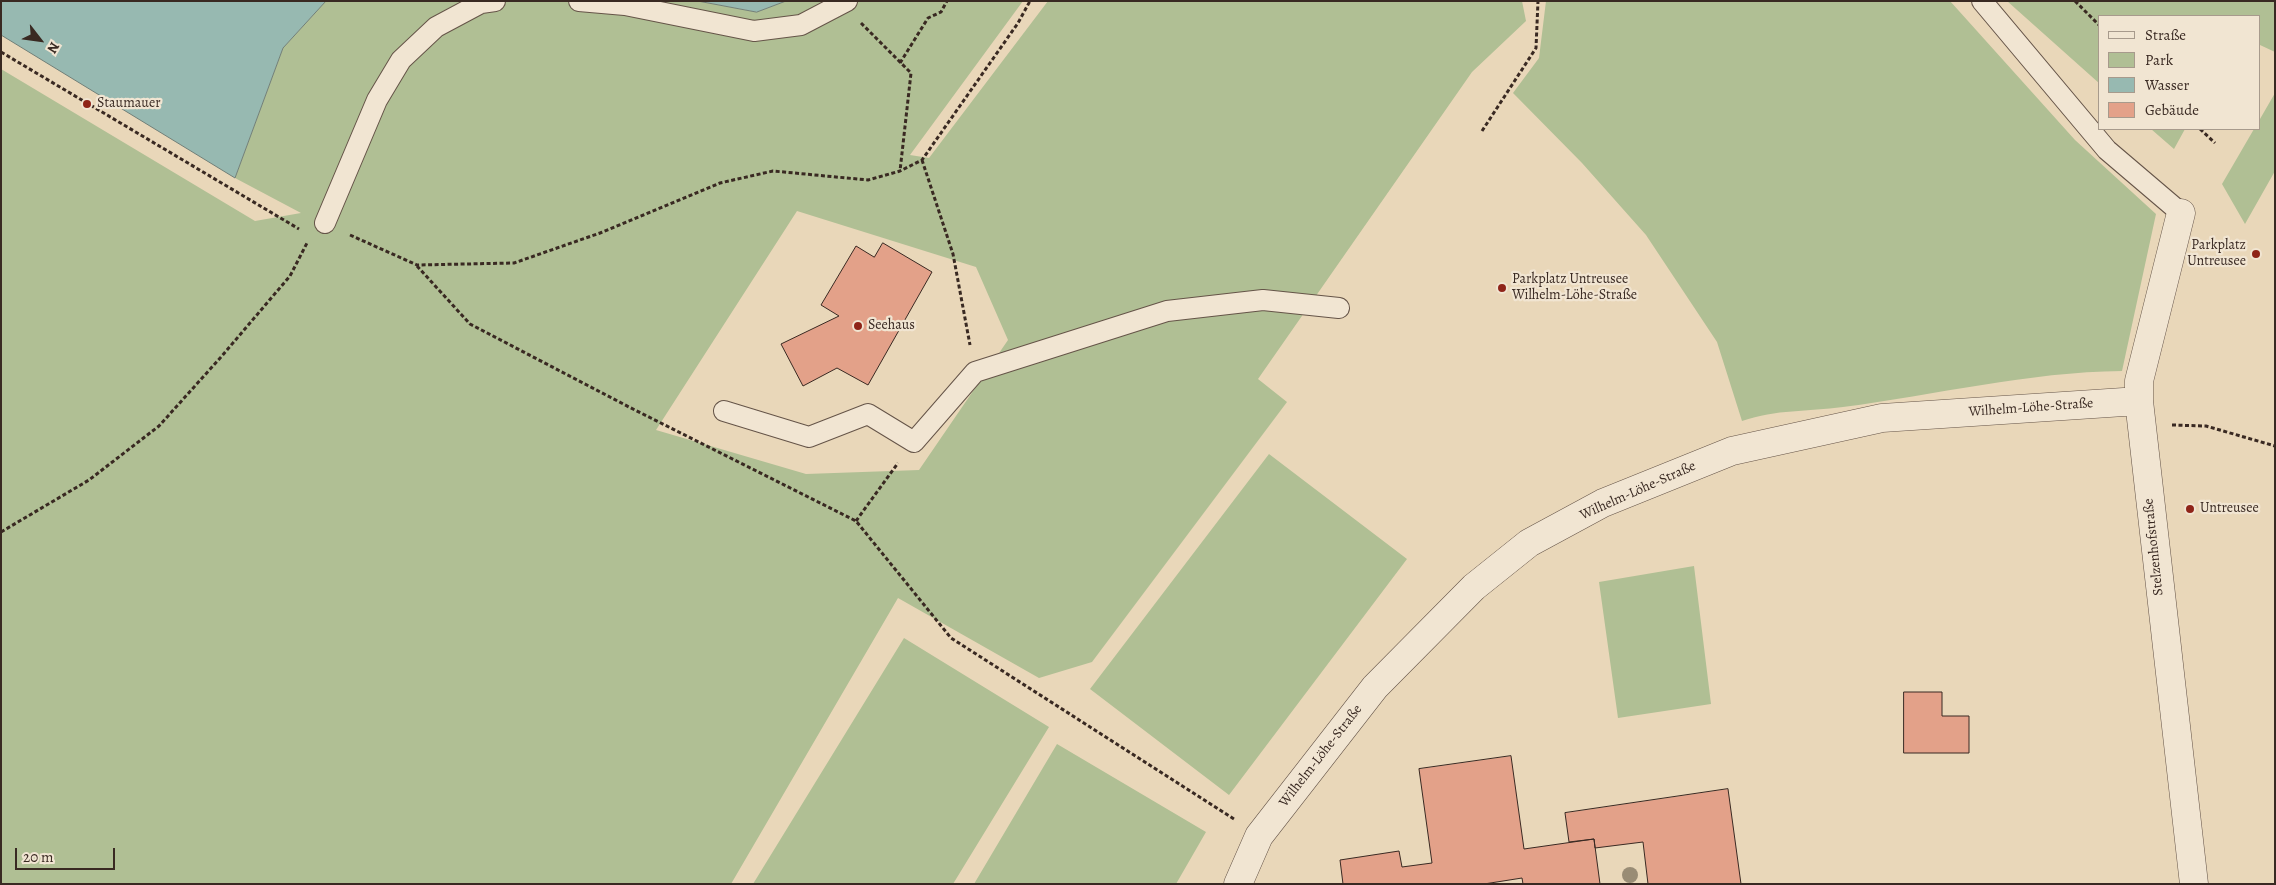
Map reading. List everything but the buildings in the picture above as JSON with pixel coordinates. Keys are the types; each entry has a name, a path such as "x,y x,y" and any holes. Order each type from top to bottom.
{"street":[{"name":"Stelzenhofstraße","path":"2181,213 2139,381 2140,413 2194,884"},
{"name":"Wilhelm-Löhe-Straße","path":"1238,884 1259,836 1376,687 1474,588 1530,543 1603,503 1732,451 1882,418 2140,413"}],"lane":[{"path":"318,230 378,100 401,60 436,27 481,3 495,1"},
{"path":"579,1 626,6 754,31 802,26 845,3"},
{"path":"1982,1 2107,150 2181,213"},
{"path":"724,411 809,437 868,414 914,442 975,372 1166,311 1263,300 1340,308"}],"path":[{"path":"900,62 928,18 941,12 947,1"},
{"path":"1,532 89,480 159,426 290,276 318,230 416,266 514,263 600,233 720,183 774,170 868,180 900,171 922,160 1018,23 1030,1"},
{"path":"1482,132 1536,48 1538,1"},
{"path":"2076,1 2098,24"},
{"path":"845,3 912,73 900,171"},
{"path":"1,52 302,231"},
{"path":"2201,130 2215,143"},
{"path":"922,160 953,254 975,372"},
{"path":"416,266 470,324 663,425 856,521 950,638 1259,836"},
{"path":"2140,413 2206,426 2275,446"},
{"path":"856,521 914,442"}],"green space":[{"path":"326,1 698,1 757,12 786,1 1023,1 910,155 929,158 1048,1 1522,1 1526,21 1472,72 1258,379 1287,402 1092,662 1039,678 898,598 731,884 1,884 1,69 255,221 301,213 235,178 283,48","holes":["797,211 976,267 1008,340 919,470 806,474 656,430"]},
{"path":"1546,1 1950,1 2075,140 2156,214 2122,371 2052,375 1830,409 1767,414 1742,421 1717,342 1646,235 1582,163 1513,93 1539,58"},
{"path":"2007,1 2275,1 2275,52 2261,45 2261,15 2098,15 2098,82"},
{"path":"2275,93 2275,171 2245,224 2222,184 2253,130 2261,130 2261,117"},
{"path":"2152,130 2184,130 2174,149"},
{"path":"1269,454 1407,559 1229,795 1090,689"},
{"path":"1694,566 1711,704 1618,718 1599,582"},
{"path":"904,638 1049,727 953,884 753,884"},
{"path":"1057,744 1206,832 1176,884 974,884"}],"water":[{"path":"1,1 326,1 283,48 235,178 1,35"},
{"path":"698,1 786,1 757,12"}],"place":[{"name":"Staumauer","path":"87,104"},
{"name":"Parkplatz Untreusee","path":"2256,254"},
{"name":"Parkplatz Untreusee Wilhelm-Löhe-Straße","path":"1502,288"},
{"name":"Seehaus","path":"858,326"},
{"name":"Untreusee","path":"2190,509"}]}
